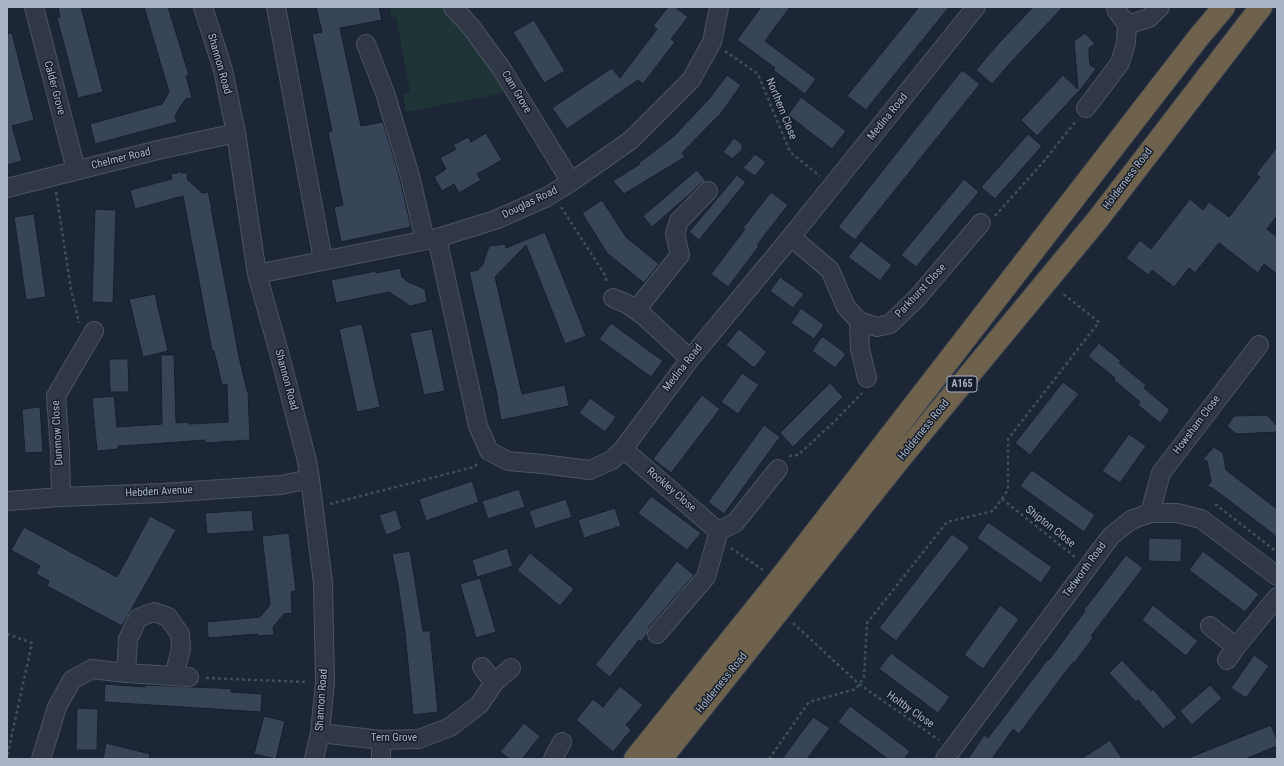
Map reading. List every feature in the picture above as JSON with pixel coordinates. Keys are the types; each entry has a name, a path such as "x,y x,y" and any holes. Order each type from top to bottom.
{"highway":[{"name":"Holderness Road","path":"661,749 778,581 1198,38 1224,7"},
{"name":"Holderness Road","path":"635,759 661,749 1098,218 1260,7"}],"street":[{"name":"Calder Grove","path":"34,7 76,170"},
{"name":"Shannon Road","path":"203,7 223,70 236,133 256,274 282,363 307,461 310,479 323,583 325,682 320,733 314,759"},
{"path":"276,7 323,260"},
{"name":"Cam Grove","path":"453,7 471,27 502,68 571,182"},
{"name":"Douglas Road","path":"256,274 431,239 495,220 552,193 571,182 631,140 691,80 712,42 719,7"},
{"name":"Medina Road","path":"489,451 508,461 590,470 612,460 623,449 690,359 833,186 976,7"},
{"path":"1086,108 1120,63 1126,43 1127,25 1117,12 1116,7"},
{"path":"1127,25 1149,18 1160,7"},
{"path":"366,44 385,94 431,239 478,426 489,451"},
{"name":"Chelmer Road","path":"7,188 158,150 236,133"},
{"path":"636,310 680,256 675,234 679,221 708,191"},
{"name":"Parkhurst Close","path":"791,237 830,270 846,307 859,321 877,328 890,324 917,298 979,232"},
{"path":"613,298 636,310 690,359"},
{"path":"859,321 860,349 867,378"},
{"name":"Dunmow Close","path":"61,497 60,451 56,396 90,338"},
{"name":"Howsham Close","path":"1150,513 1161,472 1259,345"},
{"name":"Rookley Close","path":"623,449 718,534"},
{"path":"657,634 706,577 718,534 735,523 778,469"},
{"name":"Hebden Avenue","path":"7,501 281,485 310,479"},
{"name":"Tedworth Road","path":"948,754 1110,536 1131,520 1150,513 1177,513 1201,519 1277,576"},
{"path":"1210,626 1232,654 1277,597"},
{"path":"41,759 56,707 72,680 92,669 126,673 182,676 180,634 168,617 154,612 138,618 128,639 126,673"},
{"path":"482,666 494,683"},
{"name":"Tern Grove","path":"320,733 382,740 420,739 450,727 479,705 494,683 512,668"},
{"path":"381,759 382,740"},
{"path":"552,759 562,742"}],"path":[{"name":"Northern Close","path":"712,42 758,74 790,152 833,186"},
{"path":"979,232 991,222 1044,161 1086,108"},
{"path":"53,176 71,289 83,340 90,338"},
{"path":"552,193 605,275 608,285 607,297 613,298"},
{"path":"769,759 809,702 856,689 864,677 867,623 947,522 993,511 1008,490 1008,440 1098,322 1061,292"},
{"path":"778,469 785,457 798,455 835,421 864,391 867,378"},
{"path":"314,508 474,467 489,451"},
{"name":"Shipton Close","path":"1002,499 1088,567"},
{"path":"1215,504 1277,552"},
{"path":"718,534 778,581"},
{"name":"Holtby Close","path":"790,621 859,684 948,754"},
{"path":"7,634 32,643 7,757"},
{"path":"182,676 325,682"}],"green space":[{"path":"447,7 509,92 406,112 403,94 410,93 396,17 391,18 390,8"}],"building":[{"path":"58,7 81,7 103,92 78,98 57,18 60,17"},
{"path":"144,7 168,7 189,75 186,76 192,98 186,99 180,107 175,116 177,122 95,144 90,124 162,104 169,92"},
{"path":"316,7 379,7 382,20 340,28 361,126 383,122 400,179 411,227 341,242 334,207 343,205 328,132 332,131 312,34 322,32"},
{"path":"668,7 675,7 688,17 671,39 675,42 643,84 638,80 567,129 552,108 612,68 620,78 657,29 653,26"},
{"path":"761,7 790,7 765,41 816,79 805,94 773,70 775,68 737,40"},
{"path":"919,7 949,7 866,110 847,96"},
{"path":"1033,7 1063,7 992,84 976,70"},
{"path":"534,20 565,71 544,83 513,32"},
{"path":"12,33 34,120 12,126 22,161 7,165 7,34"},
{"path":"1085,33 1095,44 1089,48 1089,56 1090,65 1096,69 1078,93 1037,136 1021,120 1063,75 1078,89 1074,41"},
{"path":"962,70 980,84 855,240 838,227"},
{"path":"727,75 741,85 719,116 682,153 685,157 624,194 613,181 640,164 639,163 674,136 709,99"},
{"path":"801,97 846,131 832,149 788,115"},
{"path":"486,133 502,160 477,174 481,180 459,193 454,184 442,191 434,177 446,169 440,158 456,149 453,145 468,137 471,142"},
{"path":"1028,134 1042,146 995,199 981,187"},
{"path":"734,138 742,144 742,150 732,159 723,152"},
{"path":"1277,147 1277,216 1267,229 1277,237 1277,274 1264,264 1258,273 1219,243 1195,273 1189,268 1174,287 1152,270 1148,275 1126,258 1140,240 1151,249 1190,199 1203,210 1209,202 1229,217 1260,177 1256,174"},
{"path":"755,154 766,162 755,176 743,168"},
{"path":"177,170 181,173 188,173 187,179 202,193 208,192 239,357 248,391 250,440 205,443 205,440 118,446 118,449 97,451 92,398 114,396 117,427 162,424 161,355 174,355 176,423 189,422 189,424 228,422 227,384 222,385 214,351 212,351 183,196 135,209 130,190 172,179 171,174 178,173"},
{"path":"697,170 706,181 700,184 652,227 643,216"},
{"path":"737,175 746,182 699,240 689,232"},
{"path":"964,179 979,192 916,267 901,255"},
{"path":"771,192 788,205 757,245 759,246 728,287 711,274 745,229 743,228"},
{"path":"602,200 626,237 659,264 644,283 607,253 582,213"},
{"path":"95,209 116,210 113,303 92,302"},
{"path":"34,214 46,297 26,300 14,217"},
{"path":"545,232 586,336 565,344 526,245 495,277 522,394 565,385 569,406 501,420 498,399 469,272 478,270 483,264 489,246 505,244 506,248"},
{"path":"861,241 892,265 880,281 848,257"},
{"path":"400,268 402,277 408,282 425,289 427,302 410,306 389,292 336,303 331,280"},
{"path":"780,277 804,294 793,308 770,291"},
{"path":"155,294 168,351 143,357 129,299"},
{"path":"801,308 824,325 814,339 791,323"},
{"path":"611,323 663,361 651,377 599,339"},
{"path":"362,324 380,407 357,412 339,329"},
{"path":"432,329 445,391 424,395 410,333"},
{"path":"739,329 767,352 754,368 726,345"},
{"path":"822,336 846,354 835,368 812,351"},
{"path":"1099,343 1121,361 1119,363 1146,385 1144,388 1170,410 1160,423 1138,405 1140,402 1114,380 1115,378 1088,356"},
{"path":"109,359 128,359 129,392 110,392"},
{"path":"742,373 759,385 738,414 721,402"},
{"path":"1063,382 1079,394 1030,455 1015,443"},
{"path":"830,383 843,397 793,447 780,433"},
{"path":"702,395 720,409 671,473 653,459"},
{"path":"590,398 616,417 605,432 579,413"},
{"path":"40,407 43,452 25,453 22,409"},
{"path":"1267,415 1277,426 1277,432 1236,434 1227,426 1234,416"},
{"path":"764,425 780,437 724,514 708,502"},
{"path":"1129,434 1146,446 1120,483 1102,471"},
{"path":"1214,447 1223,453 1226,470 1277,509 1277,537 1214,489 1207,486 1211,482 1207,461 1203,459"},
{"path":"1032,470 1095,515 1084,532 1020,486"},
{"path":"472,481 479,502 426,521 419,499"},
{"path":"519,489 525,507 488,519 482,501"},
{"path":"651,496 701,533 687,550 638,513"},
{"path":"566,499 572,517 535,529 529,511"},
{"path":"615,508 621,526 584,538 578,520"},
{"path":"252,510 254,531 207,534 205,513"},
{"path":"396,510 402,529 386,535 379,515"},
{"path":"150,516 176,530 122,626 47,586 49,581 36,574 40,566 11,550 24,527 117,577"},
{"path":"988,522 1052,567 1041,583 977,538"},
{"path":"289,533 296,591 291,592 292,613 284,614 273,627 274,635 258,636 258,634 208,638 207,622 260,617 270,605 262,536"},
{"path":"952,534 970,547 896,641 879,628"},
{"path":"1149,538 1182,539 1181,562 1148,561"},
{"path":"507,548 513,566 477,577 472,560"},
{"path":"410,551 423,631 430,631 438,712 413,715 405,633 392,554"},
{"path":"1203,551 1259,594 1245,612 1189,570"},
{"path":"530,553 574,589 560,606 517,570"},
{"path":"1126,555 1143,568 1091,636 1093,638 1074,663 1073,662 1019,734 1013,729 992,759 968,759 984,735 988,738 1048,659 1049,660 1085,611 1084,610"},
{"path":"677,561 694,575 649,627 647,634 641,642 639,640 610,677 595,665"},
{"path":"480,578 496,632 476,638 460,584"},
{"path":"1000,605 1019,619 983,669 964,655"},
{"path":"1153,605 1198,641 1186,656 1142,620"},
{"path":"891,653 950,697 938,713 879,669"},
{"path":"1254,655 1269,666 1246,698 1231,688"},
{"path":"1122,660 1151,691 1153,689 1177,718 1163,729 1138,700 1136,702 1109,673"},
{"path":"105,684 145,687 145,685 217,688 231,689 231,692 262,694 261,712 104,702"},
{"path":"1210,685 1222,698 1192,725 1180,711"},
{"path":"620,686 643,705 626,725 631,730 613,752 576,720 593,699 603,707"},
{"path":"850,706 910,751 904,759 888,759 838,722"},
{"path":"77,708 98,709 97,750 76,750"},
{"path":"264,716 285,721 276,759 254,754"},
{"path":"813,717 830,728 807,759 782,759"},
{"path":"524,723 540,736 522,759 510,759 500,752"},
{"path":"1271,725 1277,740 1277,746 1245,759 1186,759"},
{"path":"1110,740 1122,759 1081,759 1100,747"},
{"path":"106,743 150,754 149,759 103,759"}]}
